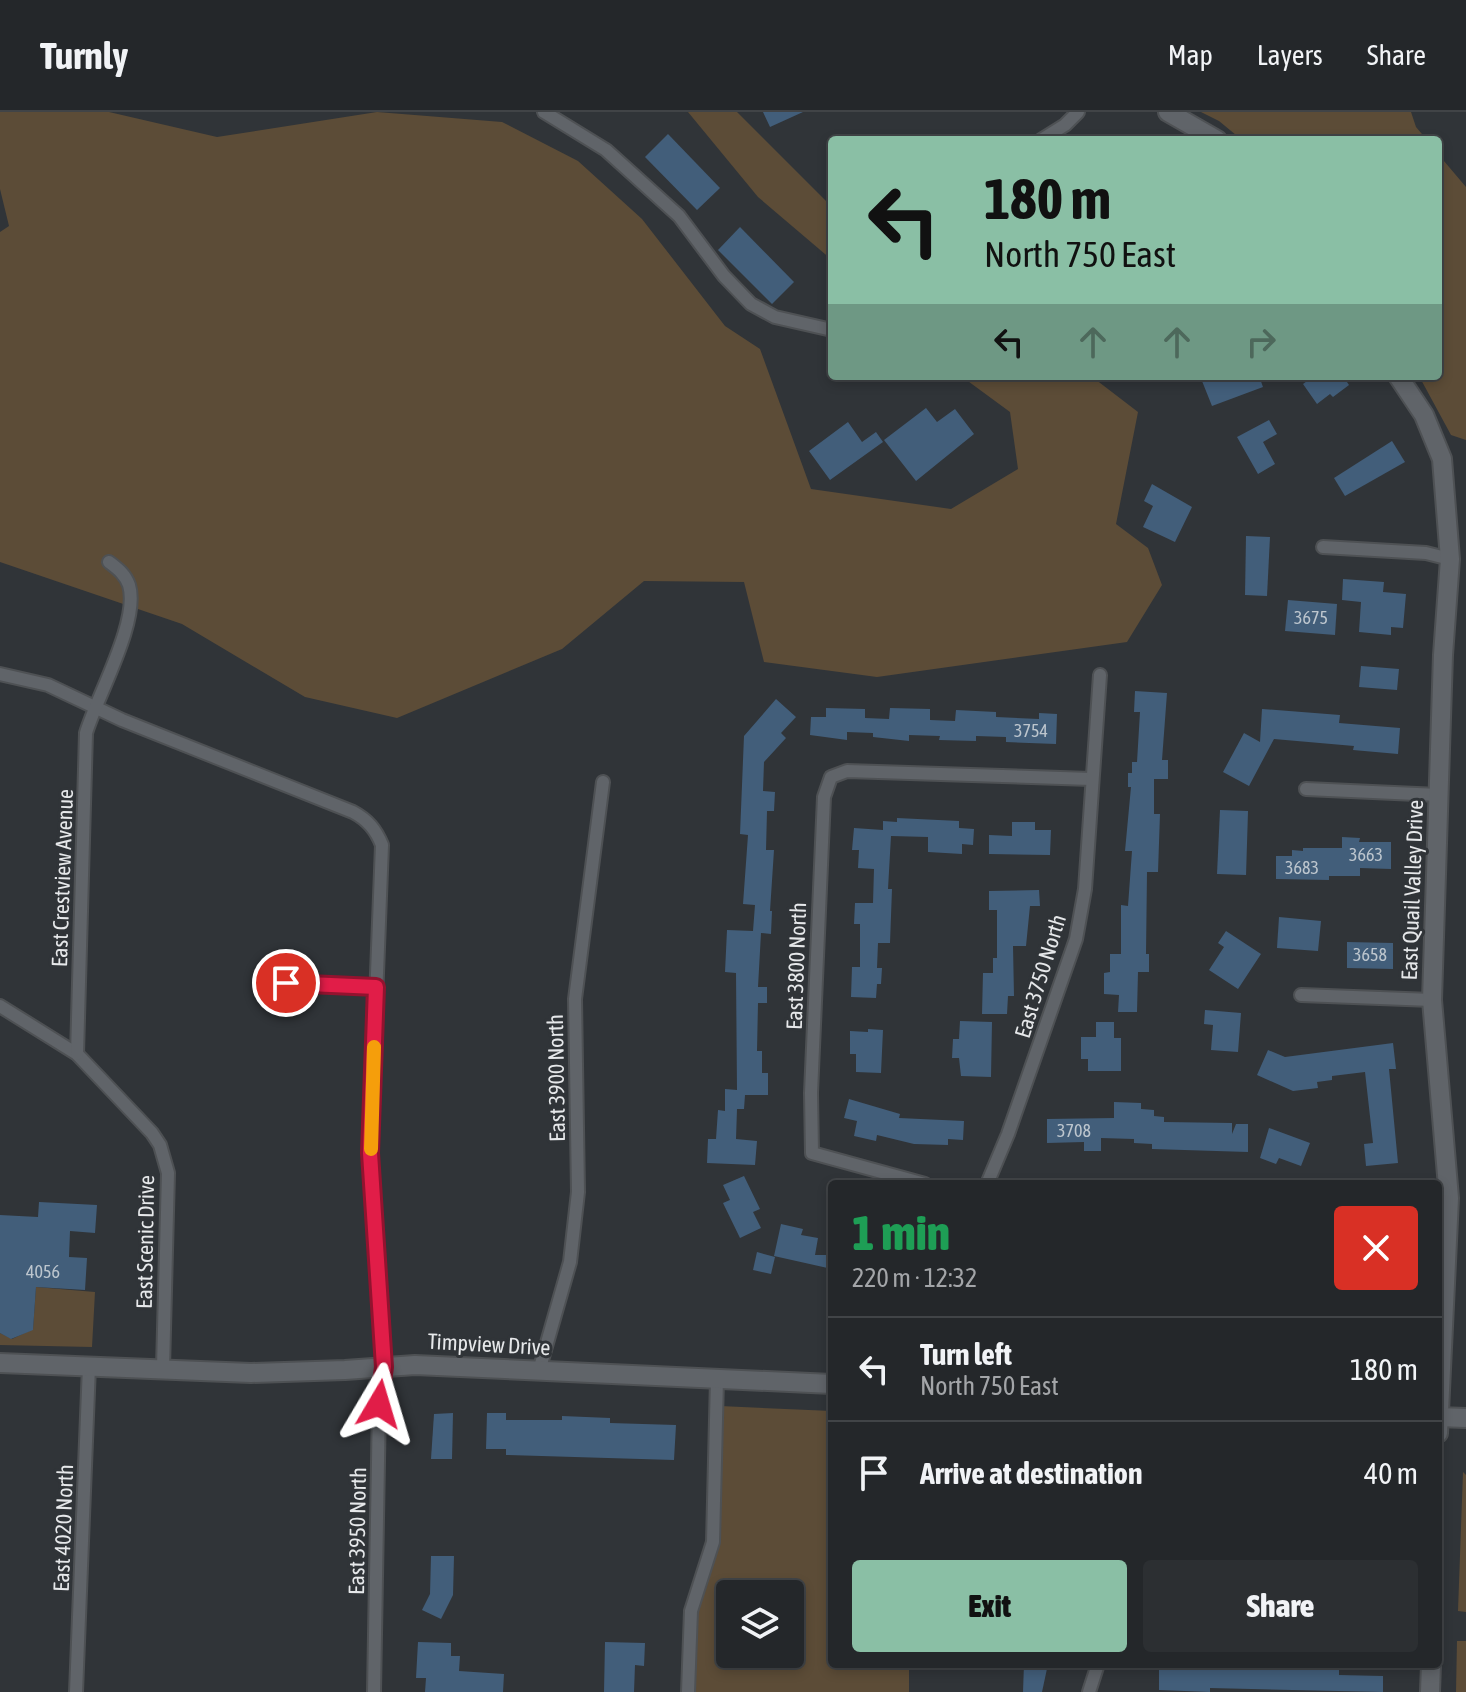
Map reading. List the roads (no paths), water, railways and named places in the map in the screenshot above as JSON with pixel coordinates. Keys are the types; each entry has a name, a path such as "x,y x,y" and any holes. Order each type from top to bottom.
{"street":[{"path":"544,112 606,150 679,216 724,276 751,304 775,317 828,329"},
{"path":"1047,136 1078,112"},
{"path":"1168,112 1210,136"},
{"name":"East Quail Valley Drive","path":"1401,380 1424,415 1442,459 1450,559 1432,1000 1449,1198 1442,1337"},
{"path":"1323,547 1426,553 1450,559"},
{"name":"East Crestview Avenue","path":"77,1054 86,733 132,608 124,574 109,562"},
{"path":"0,674 48,685 94,705"},
{"name":"East 3750 North","path":"989,1180 1008,1134 1076,939 1085,889 1100,675"},
{"name":"East 3950 North","path":"94,705 122,720 353,812 367,821 382,845 370,1153 384,1367 379,1404 374,1692"},
{"name":"East 3800 North","path":"910,1180 812,1153 811,1093 824,797 829,781 831,777 847,771 1091,779"},
{"name":"East 3900 North","path":"539,1371 570,1262 578,1192 575,999 603,782"},
{"path":"1306,789 1439,795"},
{"path":"286,983 376,987"},
{"path":"1301,995 1432,1000"},
{"name":"East Scenic Drive","path":"0,1006 77,1054 152,1133 165,1158 168,1173 163,1368"},
{"name":"Timpview Drive","path":"0,1363 251,1373 415,1365 828,1384"},
{"name":"East 4020 North","path":"76,1692 89,1366"},
{"path":"688,1692 691,1611 713,1542 717,1379"},
{"path":"1442,1417 1466,1418"},
{"path":"1089,1692 1097,1668"},
{"path":"1430,1692 1431,1668"}]}
